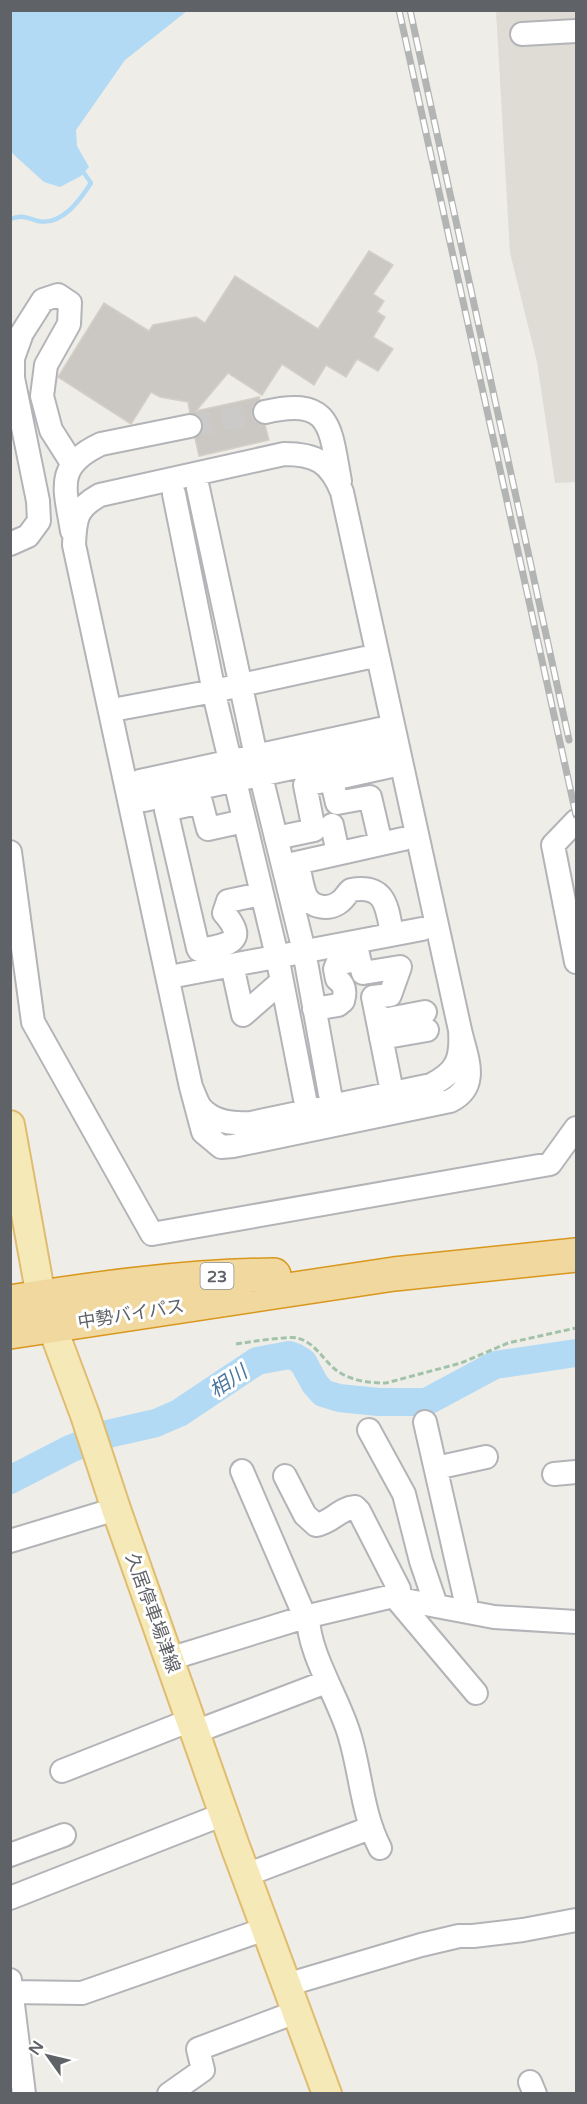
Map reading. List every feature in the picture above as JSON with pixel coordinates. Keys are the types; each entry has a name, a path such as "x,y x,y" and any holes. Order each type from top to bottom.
{"highway":[{"name":"中勢バイパス","path":"10,1332 34,1308 227,1275 394,1274 566,1256"}],"main road":[{"name":"久居停車場津線","path":"10,1125 34,1308 85,1415 224,1814 327,2094"}],"street":[{"path":"522,34 576,31"},
{"path":"10,544 28,536 39,521 38,501 13,378 14,358 22,333 43,300 58,295 70,303 69,324 46,365 42,396 51,430 72,463"},
{"path":"190,426 101,444 87,451 72,463 65,485 74,545 190,1087 201,1108 215,1118 232,1124 251,1123 431,1085 444,1078 457,1064 461,1047 460,1030 328,424 319,414 308,410 280,408 265,412"},
{"path":"74,545 78,513 88,502 100,495 284,454 311,456 320,461 336,476 342,492"},
{"path":"392,841 384,748 330,500 320,484 304,474 286,470 115,506 99,516 90,532 90,551 206,1087 223,1106 234,1111 247,1111 390,1082 417,1073 418,1031"},
{"path":"186,491 245,768 290,953 317,1097"},
{"path":"124,715 366,664"},
{"path":"142,791 245,768 384,748"},
{"path":"276,838 314,830 305,785 329,769 384,748"},
{"path":"245,768 329,769"},
{"path":"245,768 243,821 261,894 314,1009 317,1097"},
{"path":"245,768 276,838 310,902 326,908 341,901 351,890 367,889 384,898 392,934"},
{"path":"329,769 337,803 370,797 392,841 422,928 443,1033 379,1030"},
{"path":"243,821 208,829 201,802 166,810 198,948 200,950 230,944 236,937 236,930 234,924 224,913 228,901 261,894"},
{"path":"576,821 553,846 576,962"},
{"path":"332,825 338,853"},
{"path":"290,864 392,841"},
{"path":"10,852 33,1022 152,1234 550,1164 576,1128"},
{"path":"290,864 290,953 282,981 317,1097"},
{"path":"314,1009 338,1005 343,1001 345,989 343,983 337,979 335,969 337,964 357,950 392,934 422,928"},
{"path":"180,975 290,953 357,950"},
{"path":"357,950 363,974 400,967 390,995 373,997 390,1082"},
{"path":"232,965 243,1015 282,981"},
{"path":"425,1422 466,1602 466,1611"},
{"path":"369,1430 404,1494 436,1605"},
{"path":"436,1468 486,1457"},
{"path":"242,1471 306,1616 326,1682 333,1693 350,1736 375,1838 246,1875"},
{"path":"285,1476 305,1515 316,1525 323,1524 348,1507 355,1507 359,1511 399,1589 400,1603 476,1693"},
{"path":"10,1541 116,1509"},
{"path":"169,1659 306,1616 389,1597 494,1617 576,1622"},
{"path":"62,1771 326,1682"},
{"path":"10,1898 224,1814"},
{"path":"10,1855 64,1835"},
{"path":"286,1985 459,1935 473,1936 523,1930 576,1920"},
{"path":"24,2094 11,1988 82,1993 265,1929"},
{"path":"169,2094 203,2070 198,2049 296,2012"}],"path":[{"path":"236,1344 297,1338 323,1354 337,1371 347,1377 374,1383 386,1383 461,1363 508,1343 576,1328"}],"shaded area":[{"path":"496,11 576,11 576,482 555,483 537,362 510,253"}],"water":[{"path":"10,11 187,11 125,60 76,130 77,146 89,167 81,176 60,187 44,182 11,152"}],"building":[{"path":"369,251 393,265 373,294 384,301 377,312 385,317 373,337 393,349 378,371 357,359 346,377 326,365 314,385 282,364 262,395 228,373 196,411 259,397 260,400 253,407 252,415 255,421 265,425 269,440 199,456 195,438 203,431 203,423 200,417 190,413 188,402 160,397 151,392 131,424 58,377 104,303 149,331 153,325 196,317 205,323 235,276 318,329"}],"waterway":[{"path":"10,219 22,217 47,222 62,216 76,204 91,183 84,173"},
{"name":"相川","path":"10,1480 70,1449 108,1434 156,1423 179,1413 257,1361 289,1355 295,1357 303,1362 315,1384 323,1393 339,1398 378,1402 426,1402 495,1365 576,1353"}],"tunnel":[{"path":"190,426 265,412"}],"railway":[{"path":"399,10 576,815"},
{"path":"410,10 569,740"}]}
